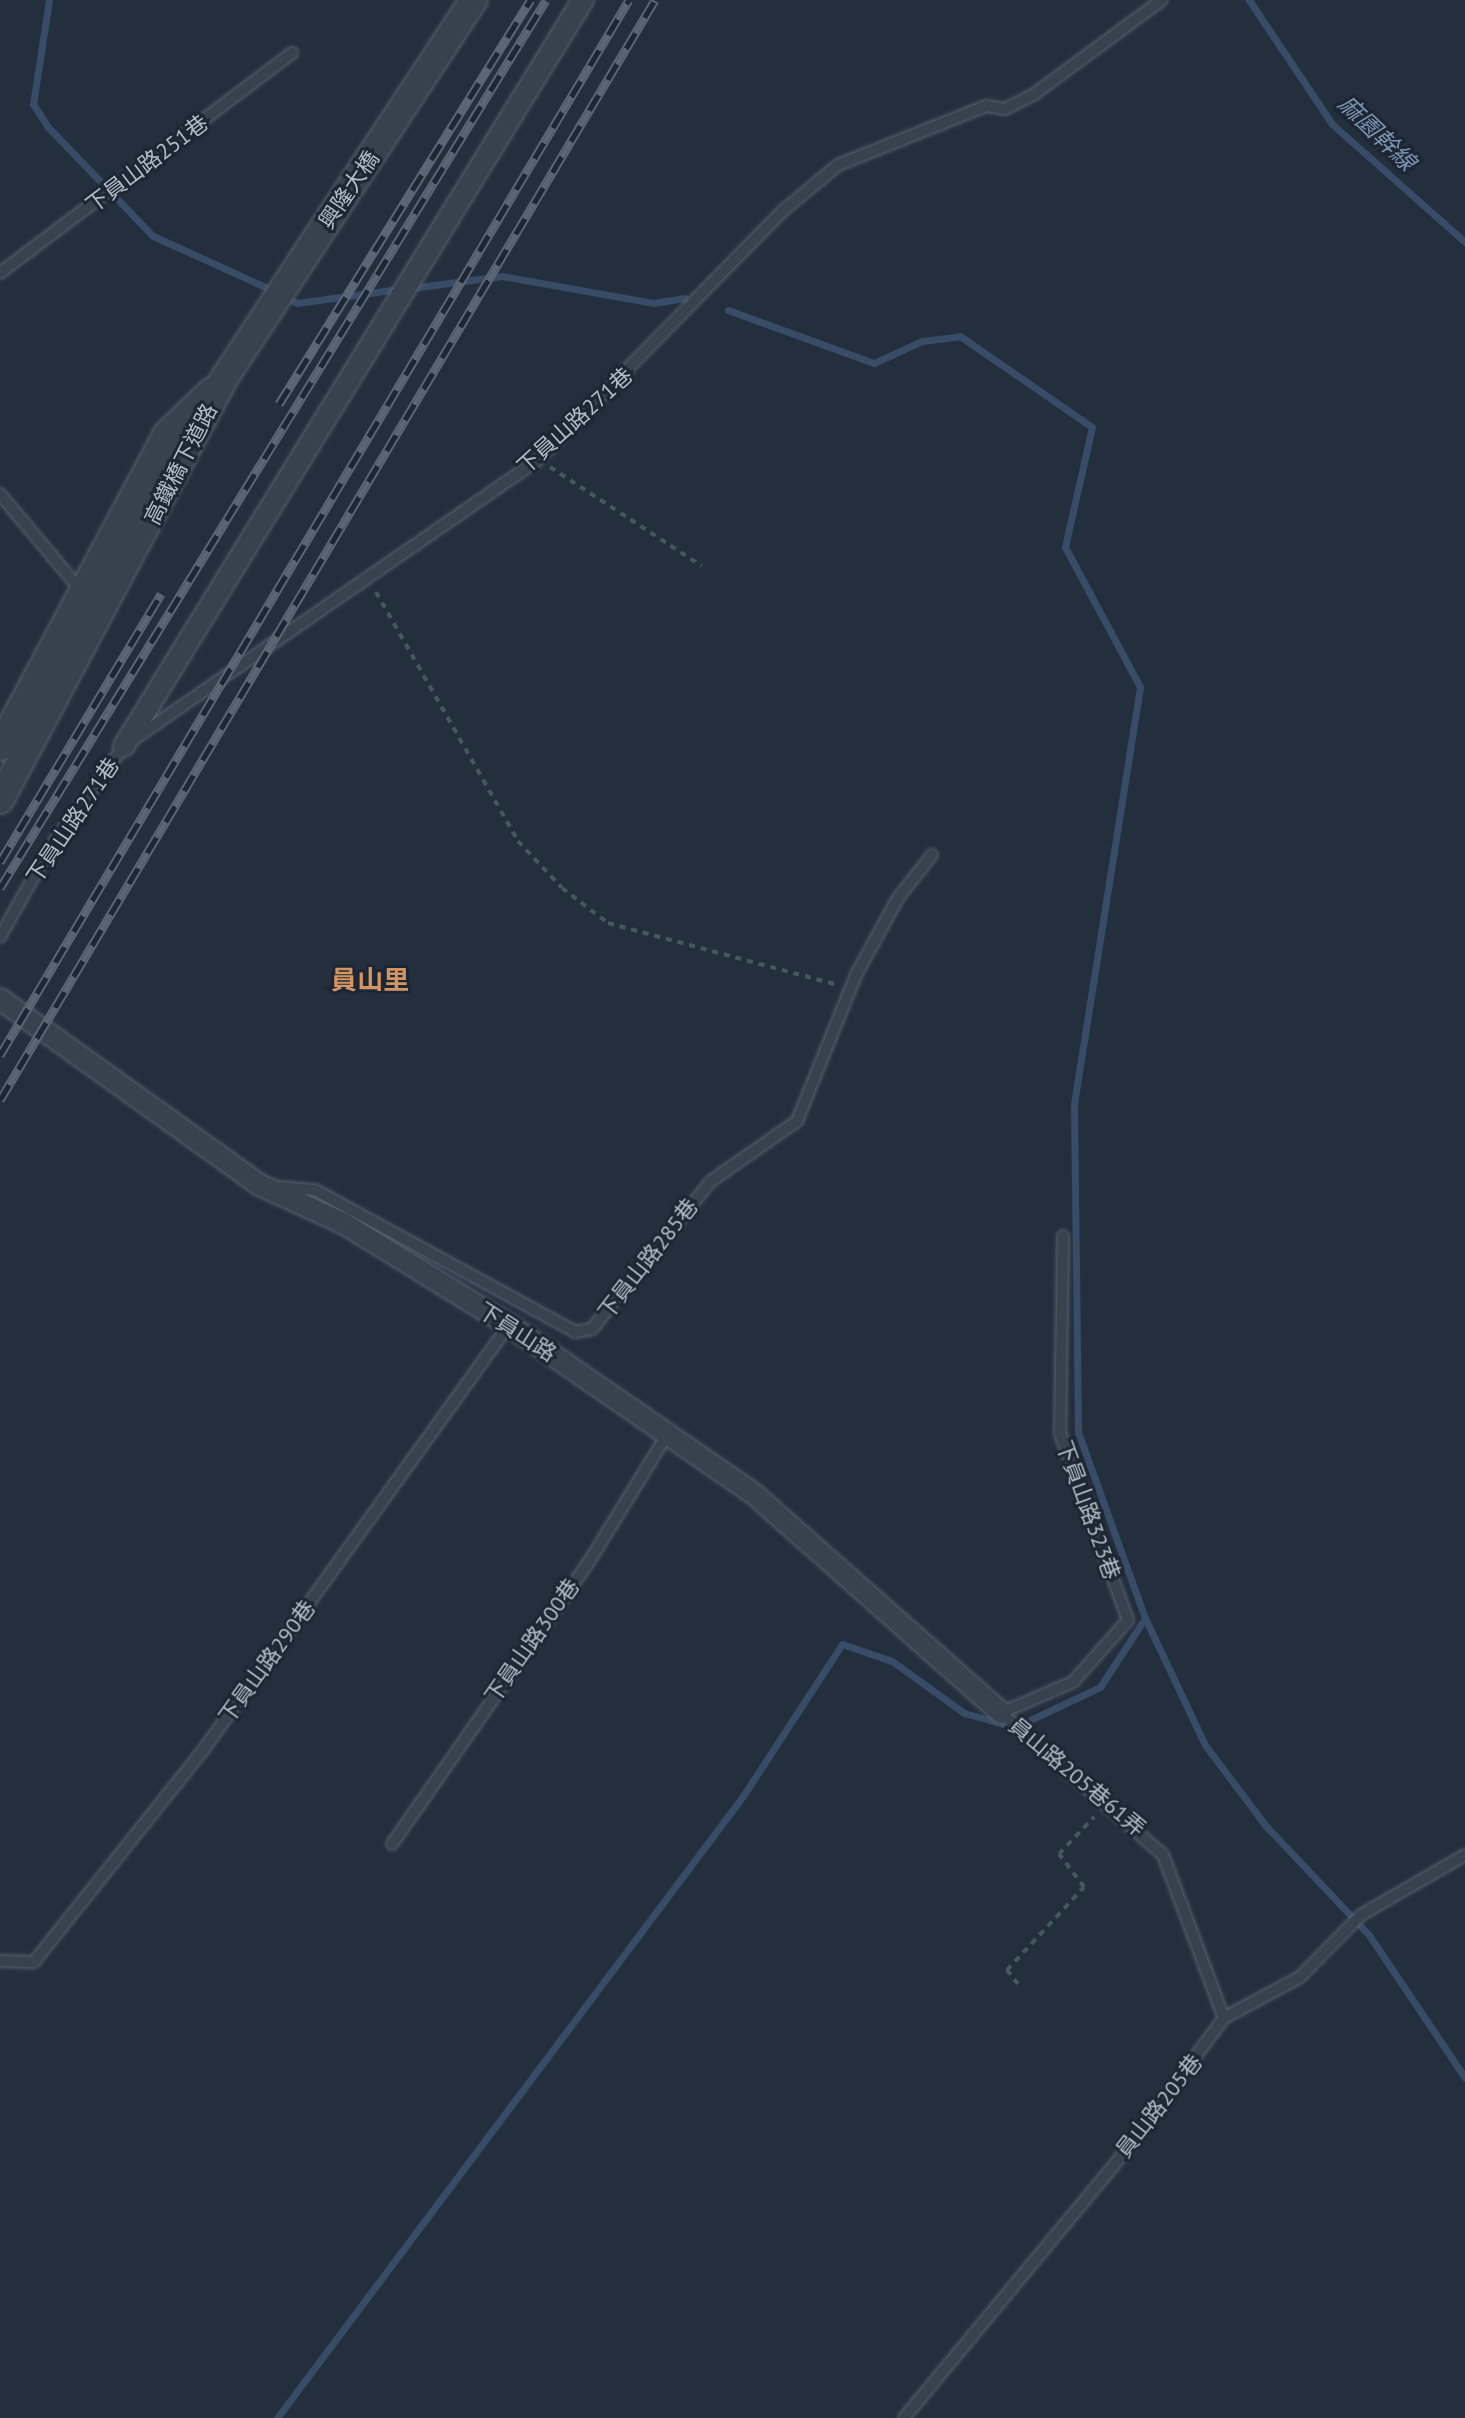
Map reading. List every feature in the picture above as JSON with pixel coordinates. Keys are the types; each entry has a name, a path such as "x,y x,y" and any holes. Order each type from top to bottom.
{"street":[{"name":"興隆大橋","path":"223,380 474,0"},
{"path":"124,746 583,0"},
{"name":"高鐵橋下道路","path":"0,747 168,433 223,380"},
{"name":"高鐵橋下道路","path":"0,800 223,380"},
{"name":"下員山路","path":"0,999 260,1185 343,1223 509,1325 755,1495 1001,1713"}],"lane":[{"name":"下員山路271巷","path":"0,937 51,846 124,746 538,460 784,210 838,165 986,106 1005,109 1033,95 1162,0"},
{"name":"下員山路251巷","path":"0,273 292,53"},
{"path":"0,494 73,581"},
{"name":"下員山路285巷","path":"260,1185 315,1190 575,1332 592,1329 711,1181 797,1121 852,989 898,898 932,855"},
{"name":"下員山路323巷","path":"1001,1713 1073,1682 1128,1620 1060,1433 1063,1236"},
{"name":"下員山路290巷","path":"0,1961 34,1962 204,1749 509,1325"},
{"name":"下員山路300巷","path":"392,1844 590,1560 668,1433"},
{"name":"員山路205巷61弄","path":"1001,1713 1112,1803 1163,1855 1224,2018"},
{"name":"員山路205巷","path":"904,2418 1120,2158 1224,2018 1300,1977 1340,1932 1361,1915 1465,1855"}],"path":[{"path":"538,460 702,566"},
{"path":"367,578 518,841 562,888 608,923 751,956 852,989"},
{"path":"1018,1984 1007,1970 1084,1887 1059,1854 1064,1841 1112,1803"}],"waterway":[{"path":"49,0 33,104 48,127 153,236 274,291"},
{"name":"麻園幹線","path":"1249,0 1332,124 1465,242"},
{"path":"411,288 502,276 653,303 685,298"},
{"path":"285,297 297,303 399,289"},
{"path":"728,310 874,363 922,341 960,336 1092,427 1065,547 1140,687 1074,1105 1078,1432 1145,1618 1205,1745 1265,1825 1369,1935 1465,2078"},
{"path":"277,2418 743,1796 842,1644 892,1661 964,1713 1015,1727 1100,1687 1145,1618"}],"railway":[{"path":"279,404 530,0"},
{"path":"0,888 546,0"},
{"path":"0,1055 629,0"},
{"path":"0,1100 655,0"},
{"path":"0,862 161,594"}],"district":[{"name":"員山里","path":"370,980"}]}
